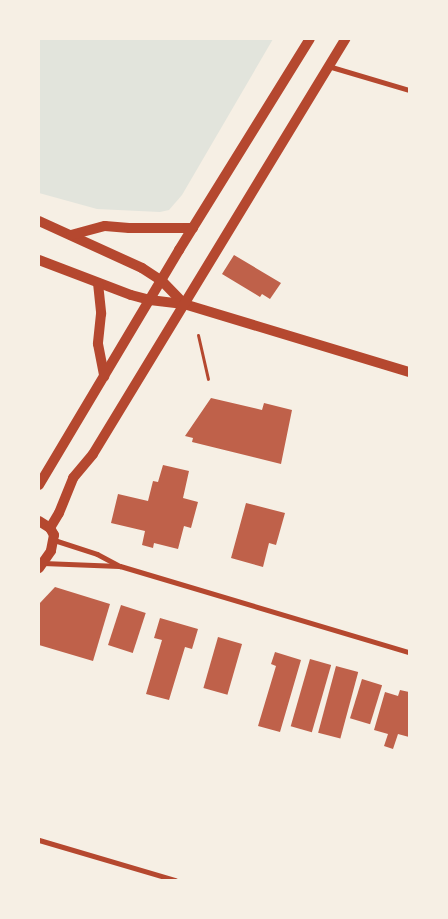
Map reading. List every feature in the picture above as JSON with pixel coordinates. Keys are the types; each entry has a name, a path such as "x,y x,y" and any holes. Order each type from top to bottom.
{"main road":[{"path":"39,485 193,228 310,39"},
{"path":"50,528 59,513 73,478 93,454 345,39"},
{"path":"39,221 142,268 162,281 184,304"},
{"path":"71,234 105,226 193,228"},
{"path":"39,260 98,283 150,300 184,304 409,372"},
{"path":"98,283 101,314 98,344 104,376"},
{"path":"39,521 50,528 54,540 51,551 41,566"}],"street":[{"path":"328,66 409,90"},
{"path":"54,540 97,554 120,566 409,652"},
{"path":"41,566 120,566"},
{"path":"39,840 176,880"}],"path":[{"path":"198,335 208,379"}],"shaded area":[{"path":"39,39 273,39 182,195 169,210 160,212 97,209 39,193"}],"building":[{"path":"234,255 281,283 270,299 262,294 260,297 222,274"},
{"path":"211,398 262,410 264,403 292,410 281,464 192,442 193,438 185,436"},
{"path":"163,465 189,471 183,498 198,502 191,528 184,526 178,549 154,543 153,548 142,545 145,531 111,523 118,494 148,501 153,481 158,482"},
{"path":"246,503 285,513 276,545 269,543 263,567 231,558"},
{"path":"55,587 110,604 93,661 39,645 39,604"},
{"path":"121,605 146,613 133,653 108,645"},
{"path":"160,618 198,629 192,649 185,647 169,700 146,694 162,640 154,638"},
{"path":"218,637 242,644 227,695 203,688"},
{"path":"275,652 301,660 280,732 258,726 276,666 271,664"},
{"path":"310,659 331,665 312,732 291,726"},
{"path":"336,666 358,672 340,739 318,733"},
{"path":"362,679 382,685 370,724 350,718"},
{"path":"400,690 409,692 409,737 398,734 393,749 384,746 388,734 374,730 385,692 398,696"}]}
